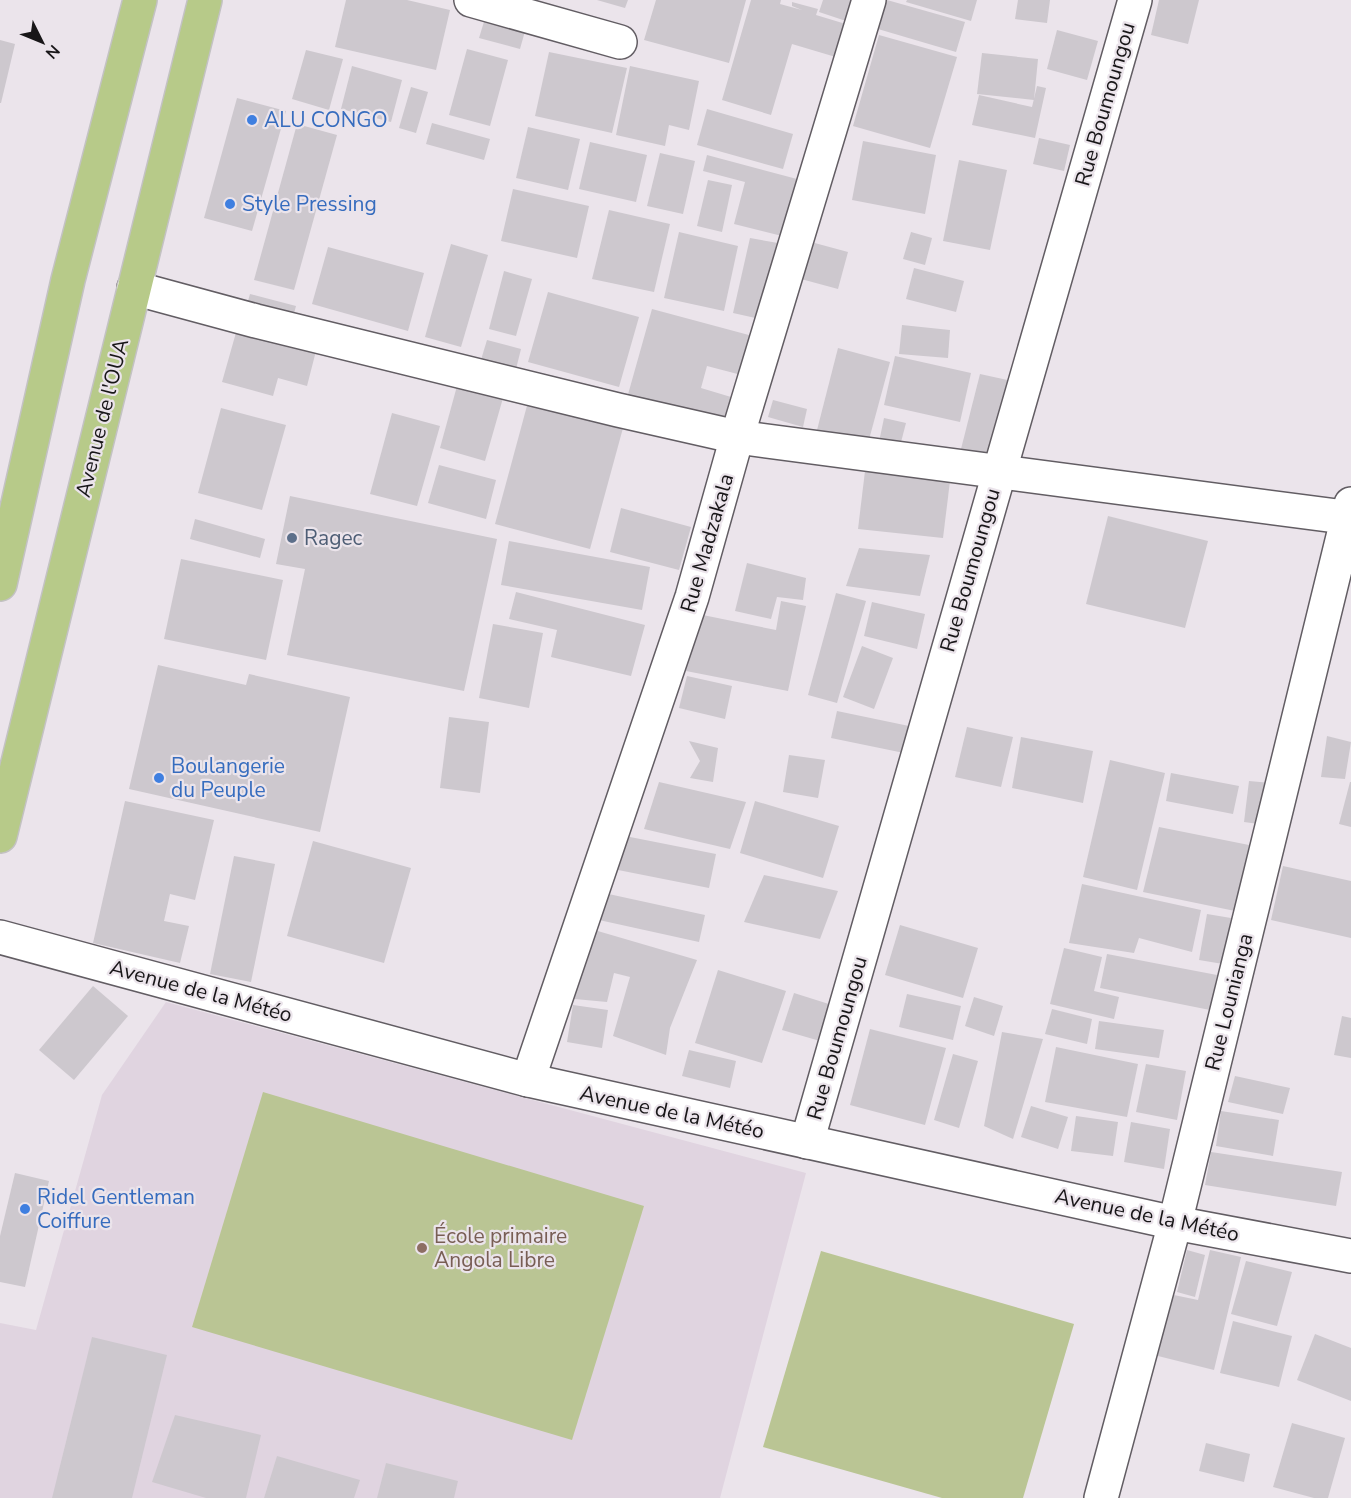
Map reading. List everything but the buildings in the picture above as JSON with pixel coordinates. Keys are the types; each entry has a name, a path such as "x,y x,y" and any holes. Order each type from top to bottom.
{"main road":[{"path":"0,584 68,280 140,0"},
{"name":"Avenue de l'OUA","path":"0,836 205,0"}],"street":[{"path":"471,0 620,42"},
{"name":"Rue Madzakala","path":"528,1080 692,597 737,437 869,0"},
{"name":"Rue Boumoungou","path":"807,1142 1135,0"},
{"path":"134,288 256,321 596,405 737,437 998,472 1350,513"},
{"name":"Rue Lounianga","path":"1101,1498 1175,1223 1350,513"},
{"name":"Avenue de la Météo","path":"0,937 528,1080 1175,1223 1351,1256"}],"shaded area":[{"name":"École primaire Angola Libre","path":"166,1002 806,1173 720,1498 0,1498 0,1323 36,1330 102,1095"}],"green space":[{"path":"263,1092 644,1206 572,1440 192,1327"},
{"path":"821,1251 1074,1324 1023,1498 942,1498 763,1447"}],"place":[{"name":"ALU CONGO","path":"252,120"},
{"name":"Style Pressing","path":"230,204"},
{"name":"Ragec","path":"292,538"},
{"name":"Boulangerie du Peuple","path":"159,778"},
{"name":"Ridel Gentleman Coiffure","path":"25,1209"},
{"name":"École primaire Angola Libre","path":"422,1248"}]}
